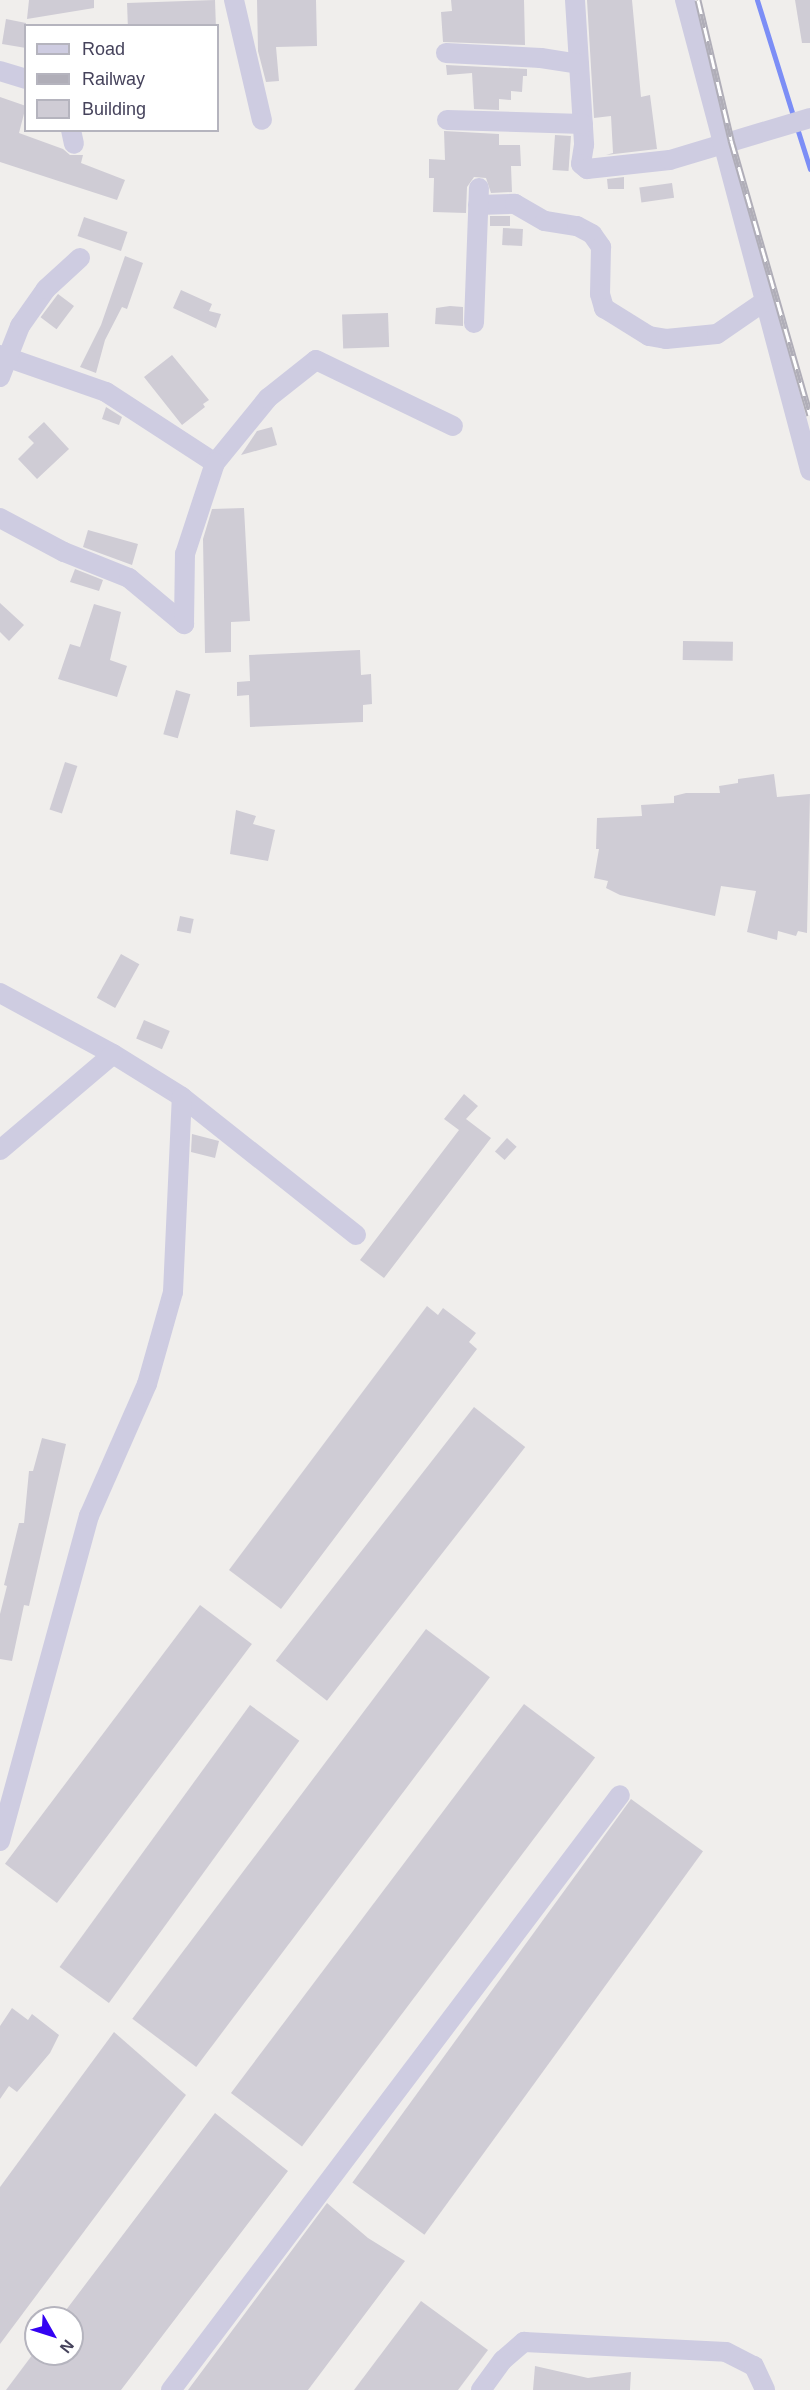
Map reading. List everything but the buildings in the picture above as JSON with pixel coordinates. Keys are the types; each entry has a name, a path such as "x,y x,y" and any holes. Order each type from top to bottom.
{"street":[{"path":"234,0 262,120"},
{"path":"575,0 583,124 581,164 587,169 646,165 804,120"},
{"path":"685,0 810,471"},
{"path":"446,53 541,58 579,64"},
{"path":"0,71 24,78"},
{"path":"447,120 583,124"},
{"path":"474,323 478,196 515,204 545,221 577,226 592,234 601,247 600,294 604,308 649,336 666,339 717,334 765,301"},
{"path":"0,377 3,356 20,326 46,289 80,258"},
{"path":"3,356 106,392 215,463"},
{"path":"0,518 64,552 129,578 184,624 185,554 215,463 268,398 316,360 453,426"},
{"path":"0,993 113,1054 182,1097 356,1235"},
{"path":"0,1150 113,1054"},
{"path":"0,1840 89,1516 147,1384 173,1292 182,1097"},
{"path":"171,2390 620,1796"},
{"path":"481,2390 503,2360 524,2342 726,2352 754,2366 765,2390"}],"waterway":[{"path":"757,0 794,119"},
{"path":"797,128 810,169"}],"railway":[{"path":"698,0 731,140 810,415"}]}
